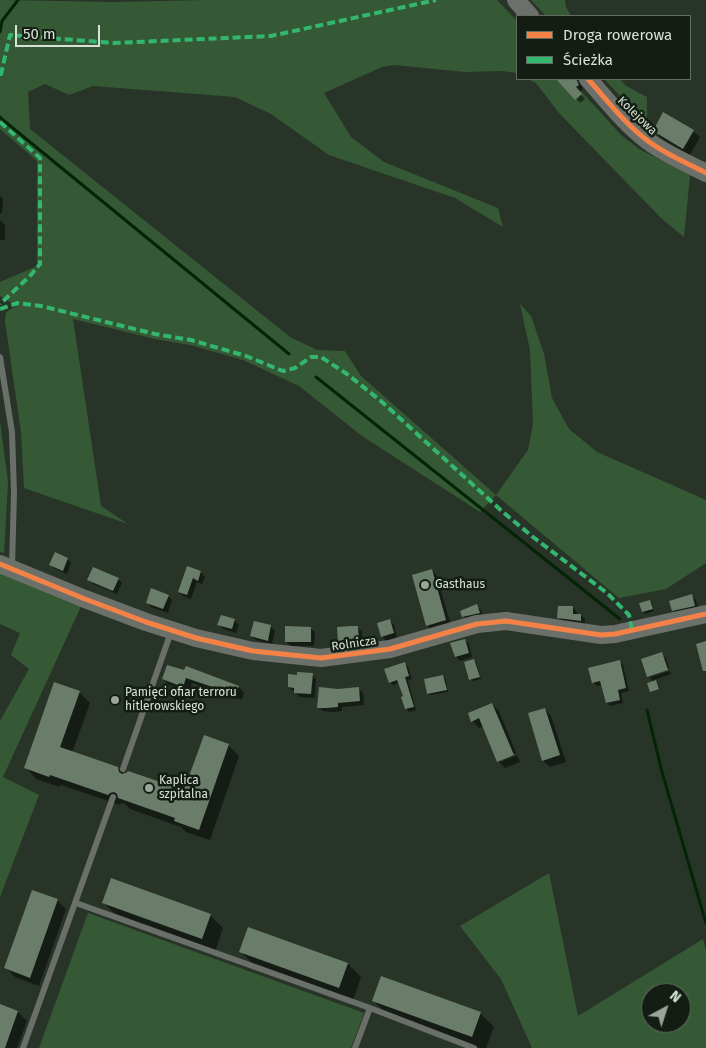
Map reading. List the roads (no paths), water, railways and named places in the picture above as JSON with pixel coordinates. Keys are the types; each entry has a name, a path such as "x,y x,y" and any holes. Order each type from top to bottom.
{"street":[{"path":"516,0 529,15"},
{"name":"Kolejowa","path":"589,80 626,121 648,141 668,154 706,173"},
{"name":"Rolnicza","path":"6,566 85,599 172,631 253,651 321,658 390,649 477,624 506,622 601,635 615,634 706,614"}],"lane":[{"path":"0,357 12,432 14,493 6,566"},
{"path":"123,769 172,631"},
{"path":"23,1048 113,797"},
{"path":"76,903 370,1008 474,1048"},
{"path":"355,1048 370,1008"}],"waterway":[{"path":"0,32 2,21 18,0"},
{"path":"0,117 289,354"},
{"path":"316,377 620,619"},
{"path":"647,710 662,772 706,923"}],"place":[{"name":"Gasthaus","path":"425,585"},
{"name":"Pamięci ofiar terroru hitlerowskiego","path":"115,700"},
{"name":"Kaplica szpitalna","path":"149,788"}]}
